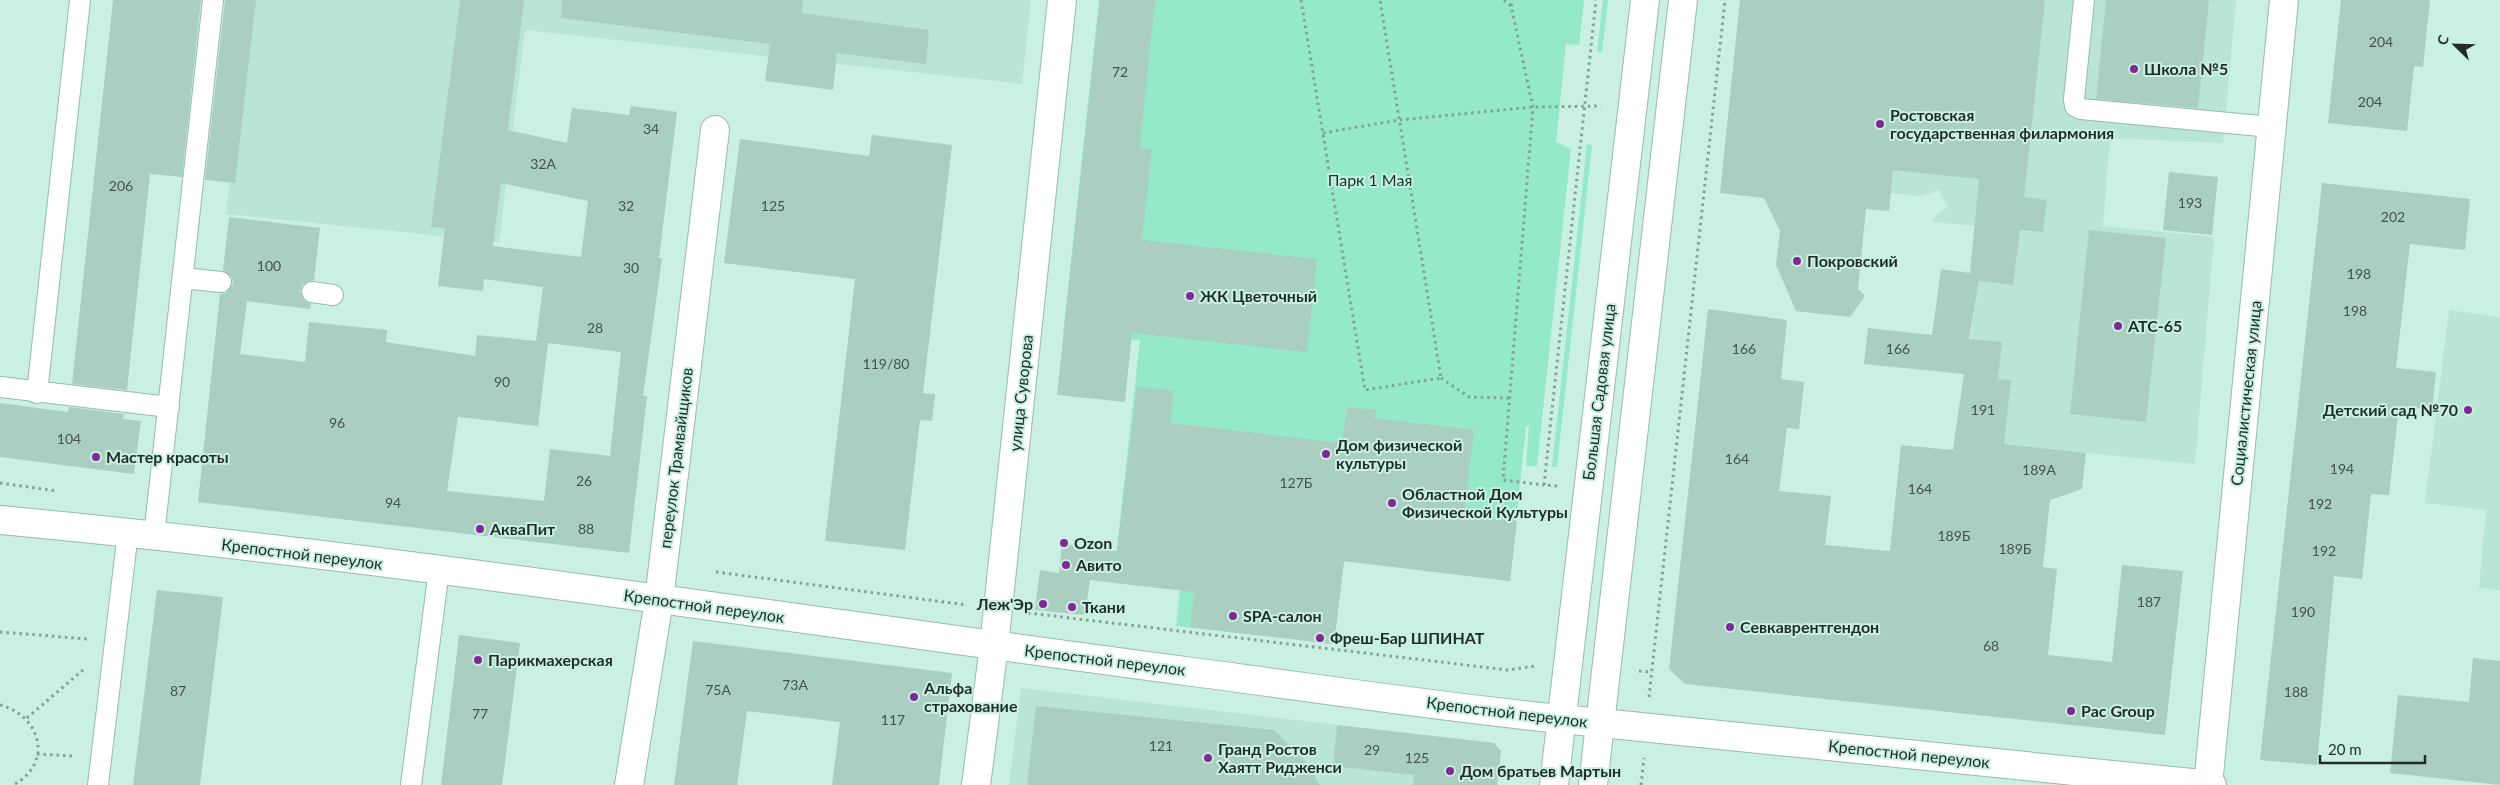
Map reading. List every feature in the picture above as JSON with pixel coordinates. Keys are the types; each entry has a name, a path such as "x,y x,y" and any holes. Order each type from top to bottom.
{"street":[{"name":"улица Суворова","path":"976,785 998,610 1062,0"},
{"name":"Большая Садовая улица","path":"1554,785 1645,0"},
{"path":"1593,785 1683,0"},
{"name":"Социалистическая улица","path":"2208,785 2284,0"},
{"name":"переулок Трамвайщиков","path":"629,785 659,600 715,130"},
{"name":"Крепостной переулок","path":"0,520 141,534 439,570 994,646 1562,719 2212,785"}],"lane":[{"path":"38,392 80,0"},
{"path":"98,785 116,642 169,407 213,0"},
{"path":"2084,0 2074,99 2075,106 2081,109 2271,127"},
{"path":"183,278 221,282"},
{"path":"312,292 333,295"},
{"path":"0,387 169,407"},
{"path":"411,785 439,570"}],"path":[{"path":"1301,0 1365,390 1441,378 1469,397 1510,398"},
{"path":"1380,0 1441,378"},
{"path":"1504,0 1511,6 1533,107 1502,480 1560,487"},
{"path":"1511,6 1514,0"},
{"path":"1544,485 1596,0"},
{"path":"1651,672 1725,0"},
{"path":"1323,133 1399,120 1533,107 1601,106"},
{"path":"968,606 1508,670 1539,665"},
{"path":"0,632 116,642"},
{"path":"26,718 116,642"},
{"path":"0,705 13,708 26,718 36,735 37,754 32,770 13,785"},
{"path":"1641,785 1645,752"},
{"path":"37,754 102,758"}],"shaded area":[{"path":"251,0 1031,0 1022,84 525,30 499,242 226,214"},
{"path":"2045,0 2236,0 2223,143 2110,138 2103,226 2214,237 2195,464 1954,439 1988,227 2043,232 2046,200 1978,193 1975,226 1933,222 1937,214 1948,207 1939,190 1922,196 1865,191"},
{"name":"Детский сад №70","path":"2449,310 2500,317 2500,590 2479,588 2486,510 2425,503"},
{"path":"1021,688 1494,743 1501,751 1497,785 1009,785"}],"green space":[{"name":"Парк 1 Мая","path":"1099,0 1584,0 1579,45 1566,44 1556,142 1571,149 1537,466 1526,466 1529,426 1526,426 1510,581 1344,561 1334,644 1176,626 1180,590 1113,583 1140,340 1063,334"},
{"path":"1603,0 1608,0 1602,52 1597,52"},
{"path":"1587,144 1592,145 1557,467 1552,467"}],"building":[{"path":"113,0 201,0 182,177 150,174 127,390 72,384"},
{"path":"225,0 256,0 235,183 205,180"},
{"path":"460,0 524,0 508,130 567,143 572,108 629,115 631,106 677,112 659,258 662,258 643,396 647,396 629,553 198,502 220,294 226,293 233,284 232,277 223,270 229,217 320,228 314,280 303,284 300,291 304,301 311,304 310,309 247,301 240,354 305,362 309,322 387,330 386,342 475,356 477,335 536,341 543,287 484,279 483,291 438,286 445,228 431,227","holes":["501,183 588,201 581,257 493,246","548,343 621,352 610,456 550,449 544,501 447,491 458,417 538,426"]},
{"path":"562,0 803,0 802,13 929,30 926,64 837,53 833,90 765,81 770,44 561,18"},
{"name":"ЖК Цветочный","path":"1100,0 1155,0 1140,148 1152,149 1142,240 1317,259 1307,352 1132,333 1125,402 1057,395"},
{"path":"1740,0 2045,0 2024,197 2047,200 2043,232 2020,230 2013,285 1979,281 1969,339 2002,342 1998,379 2011,380 2004,444 2086,453 2082,489 2050,500 2043,567 2057,569 2048,655 2112,662 2122,565 2183,571 2165,735 1685,684 1669,669 1708,309 1787,320 1781,379 1804,382 1799,429 1787,428 1779,491 1831,496 1825,545 1890,551 1901,445 1953,450 1964,374 1864,364 1868,328 1932,335 1941,269 1970,273 1979,179 1893,170 1889,211 1866,209 1858,289 1865,296 1850,317 1796,311 1776,265 1780,231 1764,198 1720,193"},
{"path":"2106,0 2209,0 2198,108 2096,99"},
{"path":"2341,0 2430,0 2423,67 2414,66 2407,131 2328,123"},
{"path":"872,135 952,145 923,393 935,394 932,421 920,420 905,550 825,541 855,279 724,263 740,139 869,156"},
{"path":"2169,172 2218,177 2212,235 2163,230"},
{"path":"2322,183 2470,199 2465,250 2410,244 2396,368 2436,372 2432,410 2399,406 2389,495 2371,494 2362,579 2334,576 2317,765 2260,760"},
{"name":"АТС-65","path":"2089,230 2166,238 2146,422 2070,414"},
{"name":"Дом физической культуры","path":"1137,386 1174,391 1170,423 1342,443 1347,407 1376,410 1375,418 1474,430 1464,515 1517,522 1510,581 1344,561 1334,644 1190,627 1194,592 1090,580 1085,615 1035,610 1040,570 1059,573 1062,544 1117,551"},
{"path":"0,403 68,412 69,407 124,414 123,419 141,421 134,474 0,457"},
{"path":"157,590 223,597 200,785 133,785"},
{"path":"459,635 520,643 502,785 441,785"},
{"path":"693,641 952,673 939,785 832,785 840,722 747,711 737,785 674,785"},
{"path":"2473,658 2500,661 2500,785 2390,773 2398,695 2469,702"},
{"path":"1036,706 1274,730 1307,763 1320,785 1027,785"},
{"path":"1337,725 1494,743 1501,751 1497,785 1413,785 1414,775 1333,766"}],"place":[{"name":"Школа №5","path":"2134,69"},
{"name":"Ростовская государственная филармония","path":"1880,124"},
{"name":"Покровский","path":"1797,261"},
{"name":"ЖК Цветочный","path":"1190,296"},
{"name":"АТС-65","path":"2118,326"},
{"name":"Детский сад №70","path":"2468,410"},
{"name":"Дом физической культуры","path":"1326,454"},
{"name":"Мастер красоты","path":"96,457"},
{"name":"Областной Дом Физической Культуры","path":"1392,503"},
{"name":"АкваПит","path":"480,529"},
{"name":"Ozon","path":"1064,543"},
{"name":"Авито","path":"1066,565"},
{"name":"Леж'Эр","path":"1043,604"},
{"name":"Ткани","path":"1072,607"},
{"name":"SPA-салон","path":"1233,616"},
{"name":"Севкаврентгендон","path":"1730,627"},
{"name":"Фреш-Бар ШПИНАТ","path":"1320,638"},
{"name":"Парикмахерская","path":"478,660"},
{"name":"Альфа страхование","path":"914,697"},
{"name":"Pac Group","path":"2071,711"},
{"name":"Гранд Ростов Хаятт Ридженси","path":"1208,758"},
{"name":"Дом братьев Мартын","path":"1450,771"}]}
